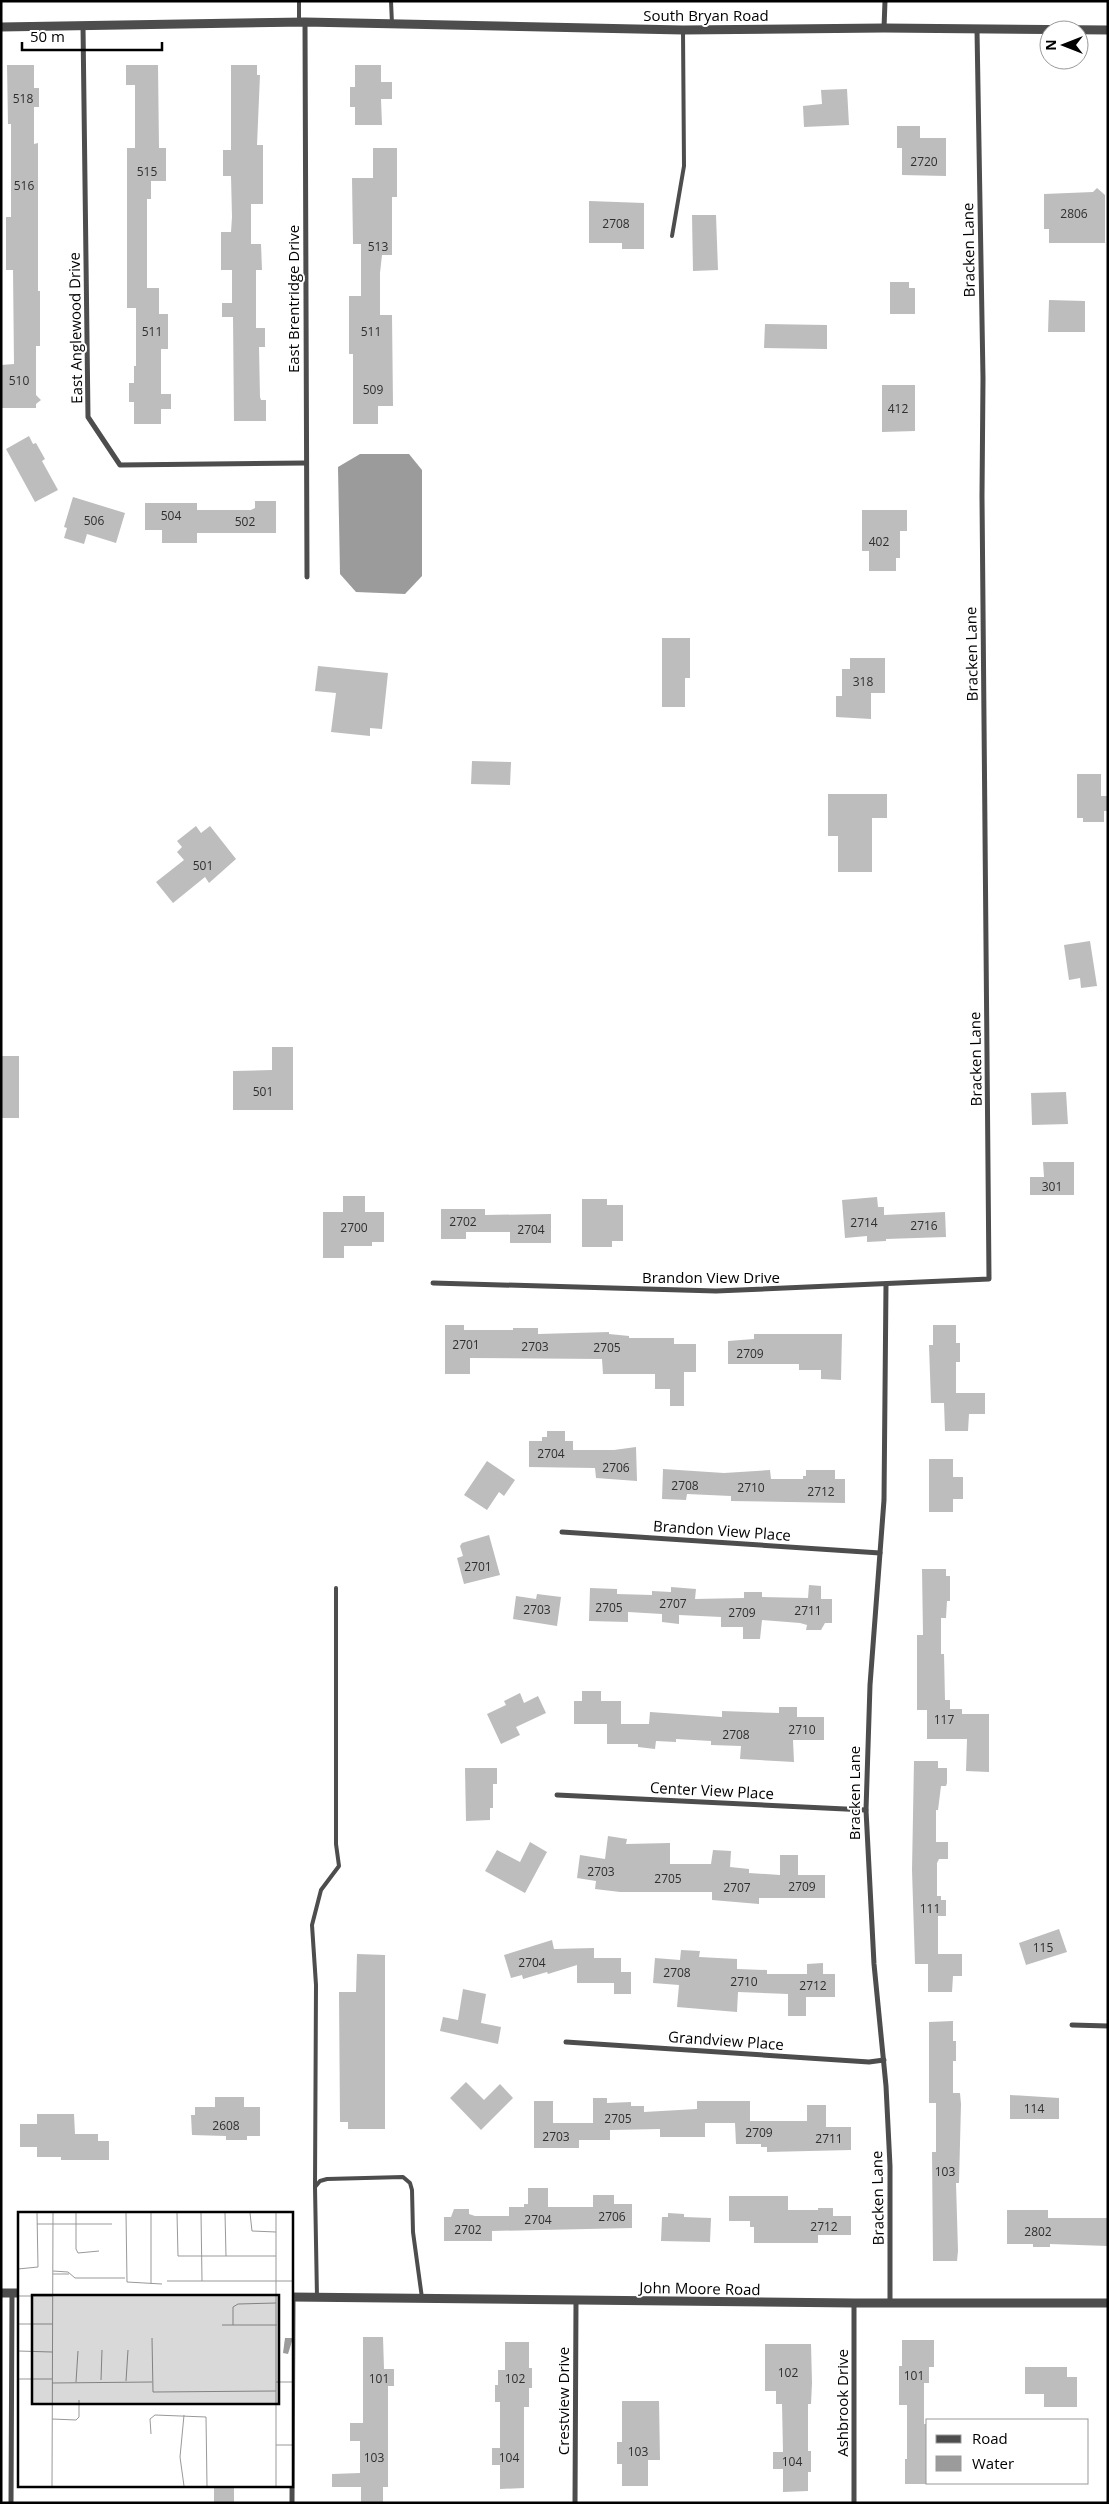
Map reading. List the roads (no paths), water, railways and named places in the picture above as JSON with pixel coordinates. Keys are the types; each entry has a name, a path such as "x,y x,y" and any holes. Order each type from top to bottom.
{"street":[{"path":"884,1 884,28"},
{"name":"South Bryan Road","path":"1,27 302,22 683,30 884,28 1108,30"},
{"name":"East Brentridge Drive","path":"302,22 307,576"},
{"name":"East Anglewood Drive","path":"83,26 88,417 120,465 305,463"},
{"name":"Bracken Lane","path":"977,30 983,378 982,496 990,1279"},
{"name":"Brandon View Drive","path":"433,1283 688,1291 773,1290 990,1279"},
{"name":"Bracken Lane","path":"886,1284 886,1435 880,1553 870,1685 866,1810 874,1964 884,2060 890,2166 890,2303"},
{"name":"Brandon View Place","path":"562,1532 880,1553"},
{"name":"Center View Place","path":"557,1795 866,1810"},
{"path":"1072,2025 1108,2026"},
{"name":"Grandview Place","path":"566,2042 869,2062 884,2060"},
{"path":"1,2293 15,2293 11,2503"},
{"path":"292,2297 292,2503"},
{"name":"John Moore Road","path":"292,2297 854,2303 1108,2303"},
{"name":"Crestview Drive","path":"575,2503 576,2300"},
{"name":"Ashbrook Drive","path":"854,2303 854,2503"}],"lane":[{"path":"299,1 302,22"},
{"path":"392,1 392,24"},
{"path":"672,236 684,166 683,30"},
{"path":"317,2297 315,2187 316,1995 312,1924 321,1890 339,1866 336,1844 336,1588"},
{"path":"315,2187 327,2179 403,2176 410,2183 422,2298"}],"water":[{"path":"360,454 409,454 422,470 422,576 405,594 356,592 340,574 338,467"}]}
